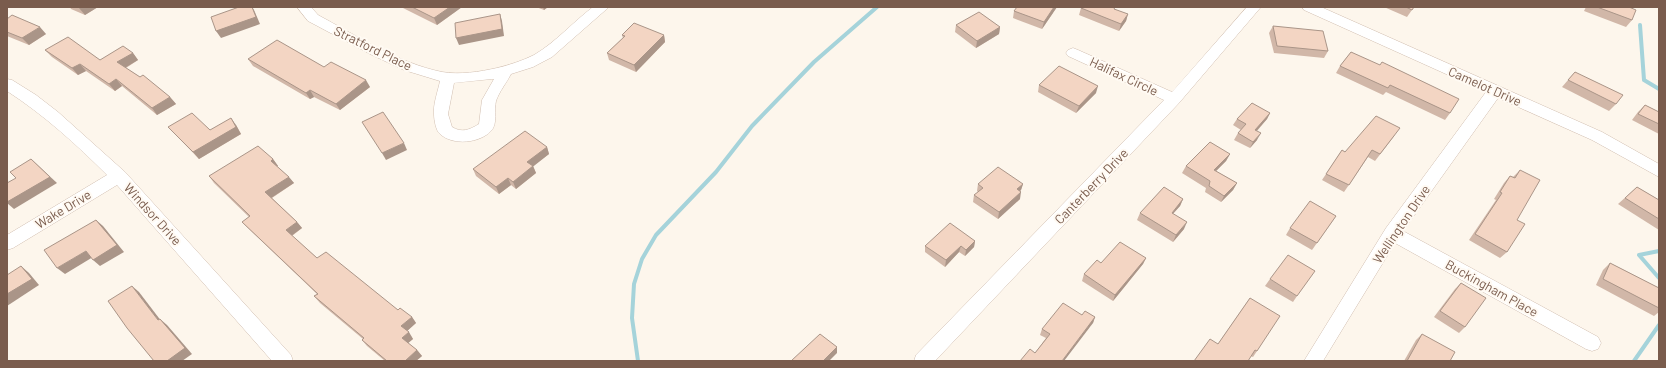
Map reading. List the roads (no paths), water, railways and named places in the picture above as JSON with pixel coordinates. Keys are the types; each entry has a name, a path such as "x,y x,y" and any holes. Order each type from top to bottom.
{"street":[{"name":"Stratford Place","path":"304,7 313,18 404,65 448,77 485,76 506,71 538,59 558,46 602,7"},
{"name":"Canterberry Drive","path":"923,361 1174,100 1254,7"},
{"name":"Camelot Drive","path":"1309,7 1598,136 1659,171"},
{"name":"Halifax Circle","path":"1073,53 1174,100"},
{"path":"448,77 441,114 445,130 454,136 464,136 476,134 486,127 489,100 506,71"},
{"name":"Windsor Drive","path":"7,84 27,96 89,146 119,176 284,361"},
{"name":"Wellington Drive","path":"1313,361 1392,233 1495,90"},
{"name":"Wake Drive","path":"7,243 119,176"},
{"name":"Buckingham Place","path":"1392,233 1592,343"}],"waterway":[{"path":"638,361 632,318 634,284 642,259 656,235 716,172 752,126 814,62 877,7"},
{"path":"1640,25 1644,80 1659,89"},
{"path":"1659,251 1639,255 1659,278"},
{"path":"1634,361 1659,325"}]}
